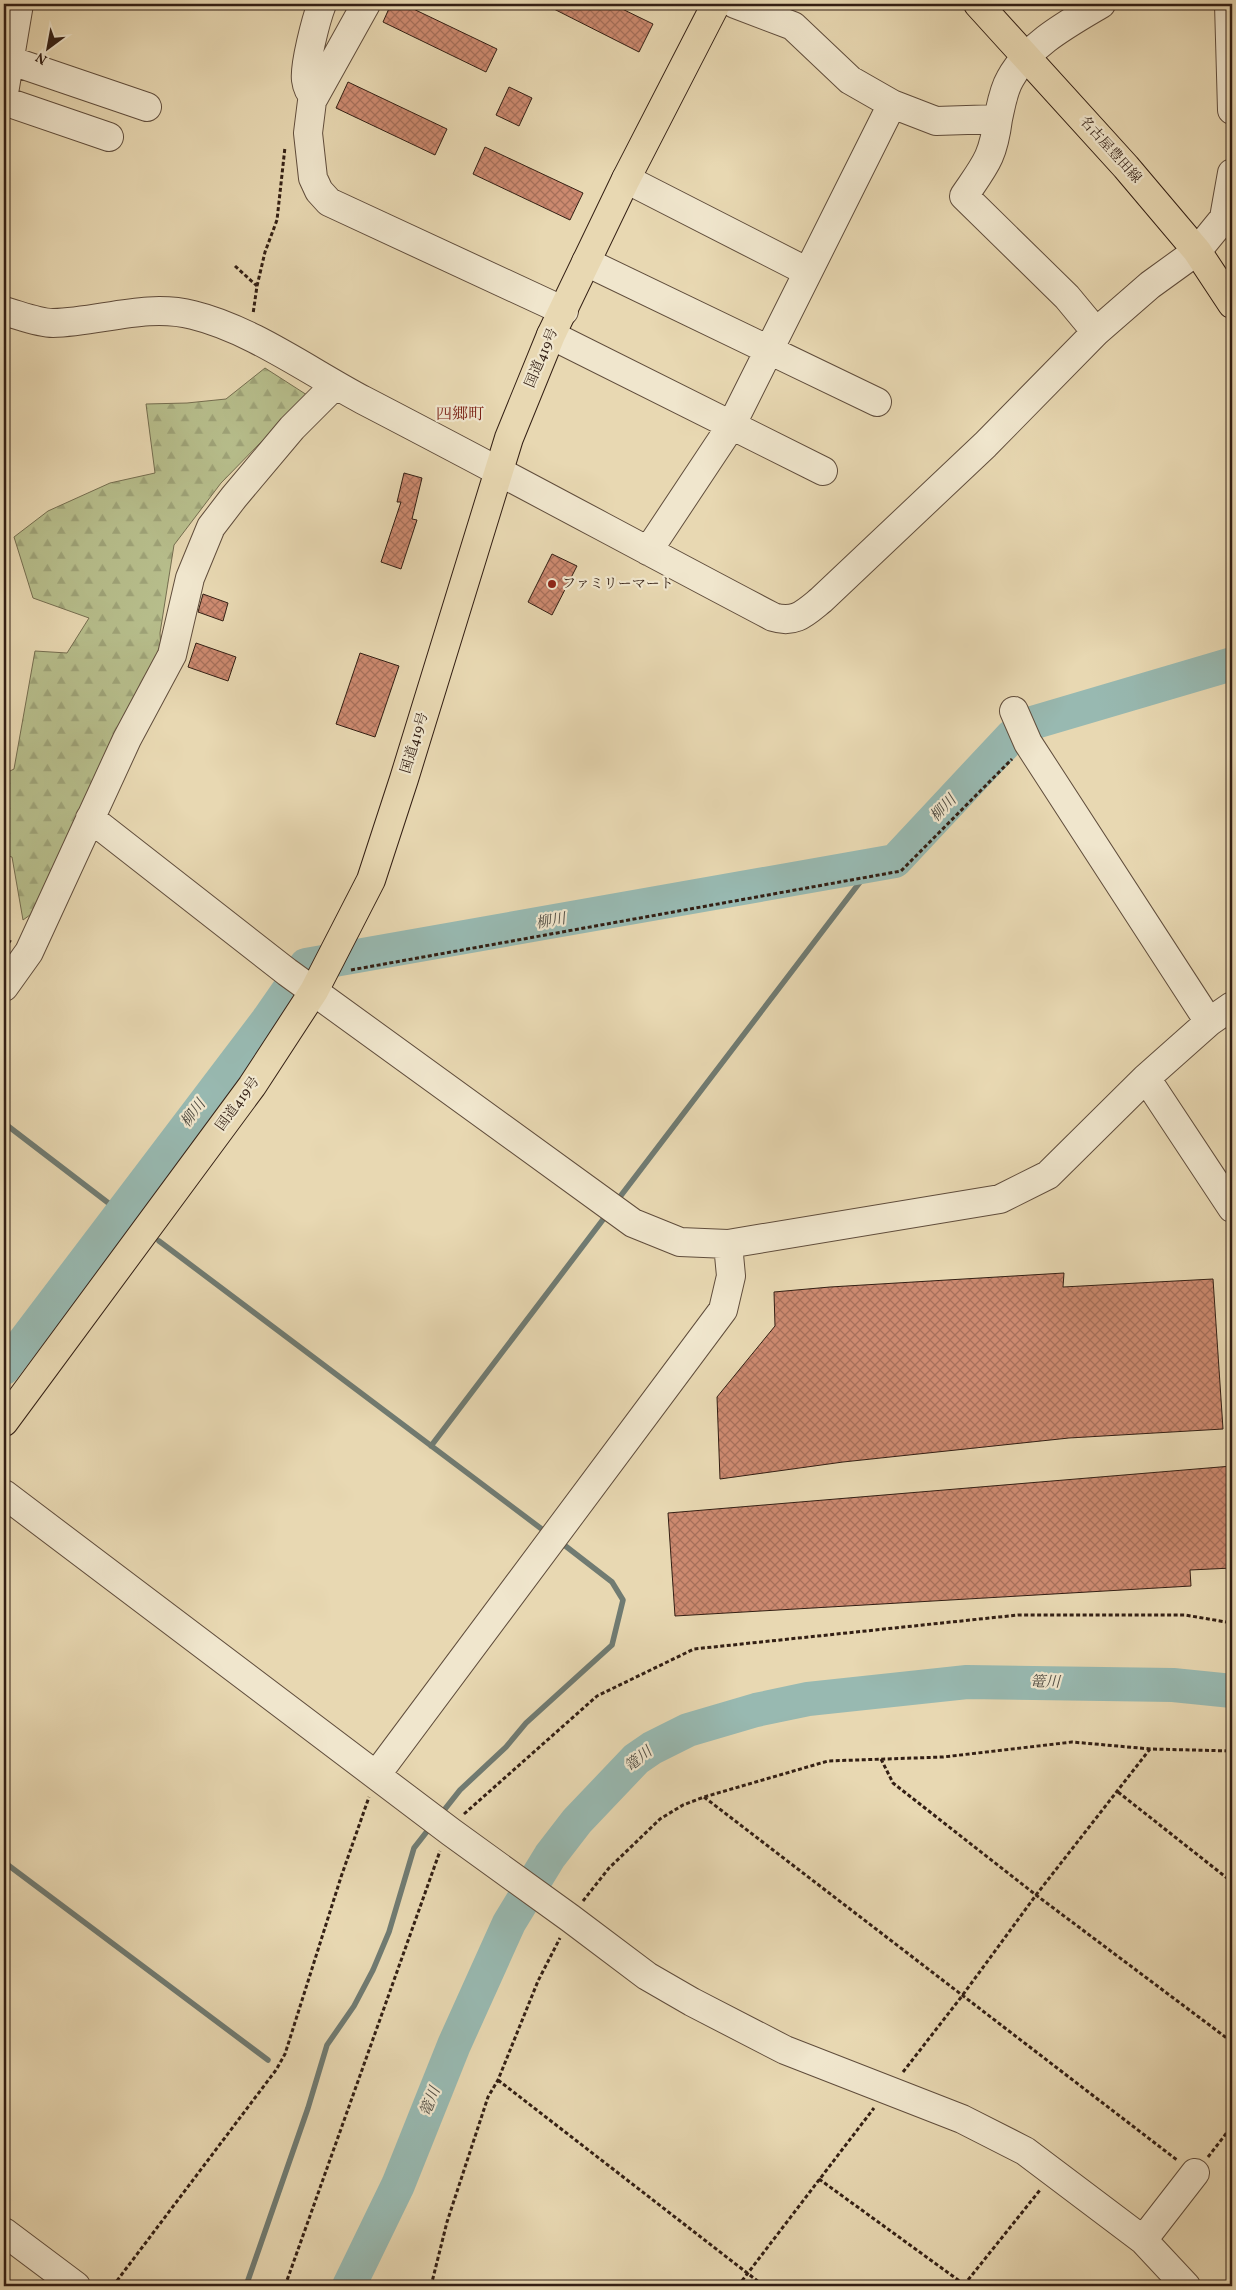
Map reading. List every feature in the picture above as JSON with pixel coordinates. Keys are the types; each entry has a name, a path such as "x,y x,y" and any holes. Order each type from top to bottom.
{"main road":[{"name":"国道419号","path":"4,1422 252,1086 318,983 371,880 404,779 497,470 550,335 564,311 626,179 716,4"},
{"name":"名古屋豊田線","path":"978,4 1126,167 1197,251 1232,304"}],"street":[{"path":"4,93 19,4"},
{"path":"314,97 308,91 305,78 316,19 322,4"},
{"path":"366,4 314,97 308,133 314,178 319,191 329,202 564,311"},
{"path":"735,4 793,26 850,80 892,104 936,121 998,119"},
{"path":"1096,332 1067,297 964,196 990,158 995,142 1002,99 1010,79 1026,57 1058,31 1101,4"},
{"path":"1229,4 1232,110"},
{"path":"9,60 147,107"},
{"path":"4,101 109,137"},
{"path":"648,551 731,426 771,350 892,104"},
{"path":"4,311 51,323 132,312 166,311 192,314 247,336 335,385 773,617 791,620 798,618 821,600 985,445 1096,332 1150,285 1197,251 1228,216 1232,173"},
{"path":"626,179 808,272"},
{"path":"586,262 877,402"},
{"path":"550,335 823,471"},
{"path":"4,987 29,952 127,739 172,655 190,578 211,527 292,428 335,385"},
{"path":"1014,711 1028,742 1209,1022"},
{"path":"90,818 287,972 318,983 634,1223 680,1242 728,1244 1000,1199 1048,1175 1146,1078 1209,1022 1232,1006"},
{"path":"1146,1078 1232,1208"},
{"path":"377,1774 723,1310 731,1276 728,1244"},
{"path":"4,1494 377,1774 451,1832 647,1976 692,2002 785,2050 962,2119 1025,2151 1143,2240 1186,2286"},
{"path":"1143,2240 1195,2173"},
{"path":"4,2232 76,2286"}],"path":[{"path":"247,336 252,324 257,286 265,252 276,220 286,142"},
{"path":"235,266 257,286"},
{"path":"318,983 901,870 1028,742"},
{"path":"285,2286 439,1853 467,1810 597,1696 694,1649 1018,1615 1186,1614 1232,1623"},
{"path":"430,2286 447,2222 488,2097 498,2080 538,1981 570,1918 609,1868 660,1819 683,1805 704,1797 828,1761 944,1756 1072,1742 1151,1749 1232,1751"},
{"path":"738,2286 962,1996 1036,1895 1151,1749"},
{"path":"881,1759 893,1783 1036,1895 1232,2042"},
{"path":"113,2286 276,2070 285,2054 341,1877 377,1774"},
{"path":"1118,1792 1232,1882"},
{"path":"704,1797 1195,2173 1232,2126"},
{"path":"498,2080 764,2286"},
{"path":"819,2179 964,2285 1054,2172"}],"green space":[{"path":"265,368 307,395 221,483 174,545 160,633 162,666 41,907 23,920 12,857 4,855 4,774 14,769 35,651 67,653 89,618 33,598 14,537 48,511 110,483 155,473 146,404 187,403 226,399"}],"building":[{"path":"391,4 403,4 497,49 486,72 383,22"},
{"path":"544,4 612,4 653,24 639,52"},
{"path":"348,82 447,129 435,155 336,108"},
{"path":"509,87 532,98 519,126 496,115"},
{"path":"485,147 583,193 570,220 473,174"},
{"path":"404,473 422,478 412,519 417,520 401,569 381,562 401,502 397,502"},
{"name":"ファミリーマート","path":"552,554 577,566 552,615 528,602"},
{"path":"203,594 228,603 223,621 198,612"},
{"path":"196,643 236,657 228,681 188,667"},
{"path":"360,653 399,666 375,737 336,724"},
{"path":"1064,1273 1063,1287 1213,1279 1223,1429 1069,1438 843,1462 720,1479 717,1397 775,1326 774,1292"},
{"path":"1232,1466 1232,1568 1190,1570 1191,1586 675,1616 668,1513"}],"waterway":[{"name":"柳川","path":"4,1368 267,1021 306,965 895,861 1011,737 1032,723 1232,664"},
{"path":"616,1202 873,865"},
{"path":"4,1123 111,1205"},
{"path":"431,1446 608,1213"},
{"path":"159,1241 547,1533"},
{"path":"441,1814 460,1790 506,1747 526,1723 612,1645 623,1600 612,1582 559,1541"},
{"name":"篭川","path":"349,2286 398,2185 454,2045 509,1923 550,1856 577,1821 636,1759 652,1748 688,1730 756,1710 808,1699 967,1682 1173,1685 1232,1691"},
{"path":"246,2286 308,2108 327,2045 354,2006 373,1970 389,1932 414,1848 432,1825"},
{"path":"4,1862 268,2060"}],"place":[{"name":"ファミリーマート","path":"552,584"}],"district":[{"name":"四郷町","path":"460,415"}]}
